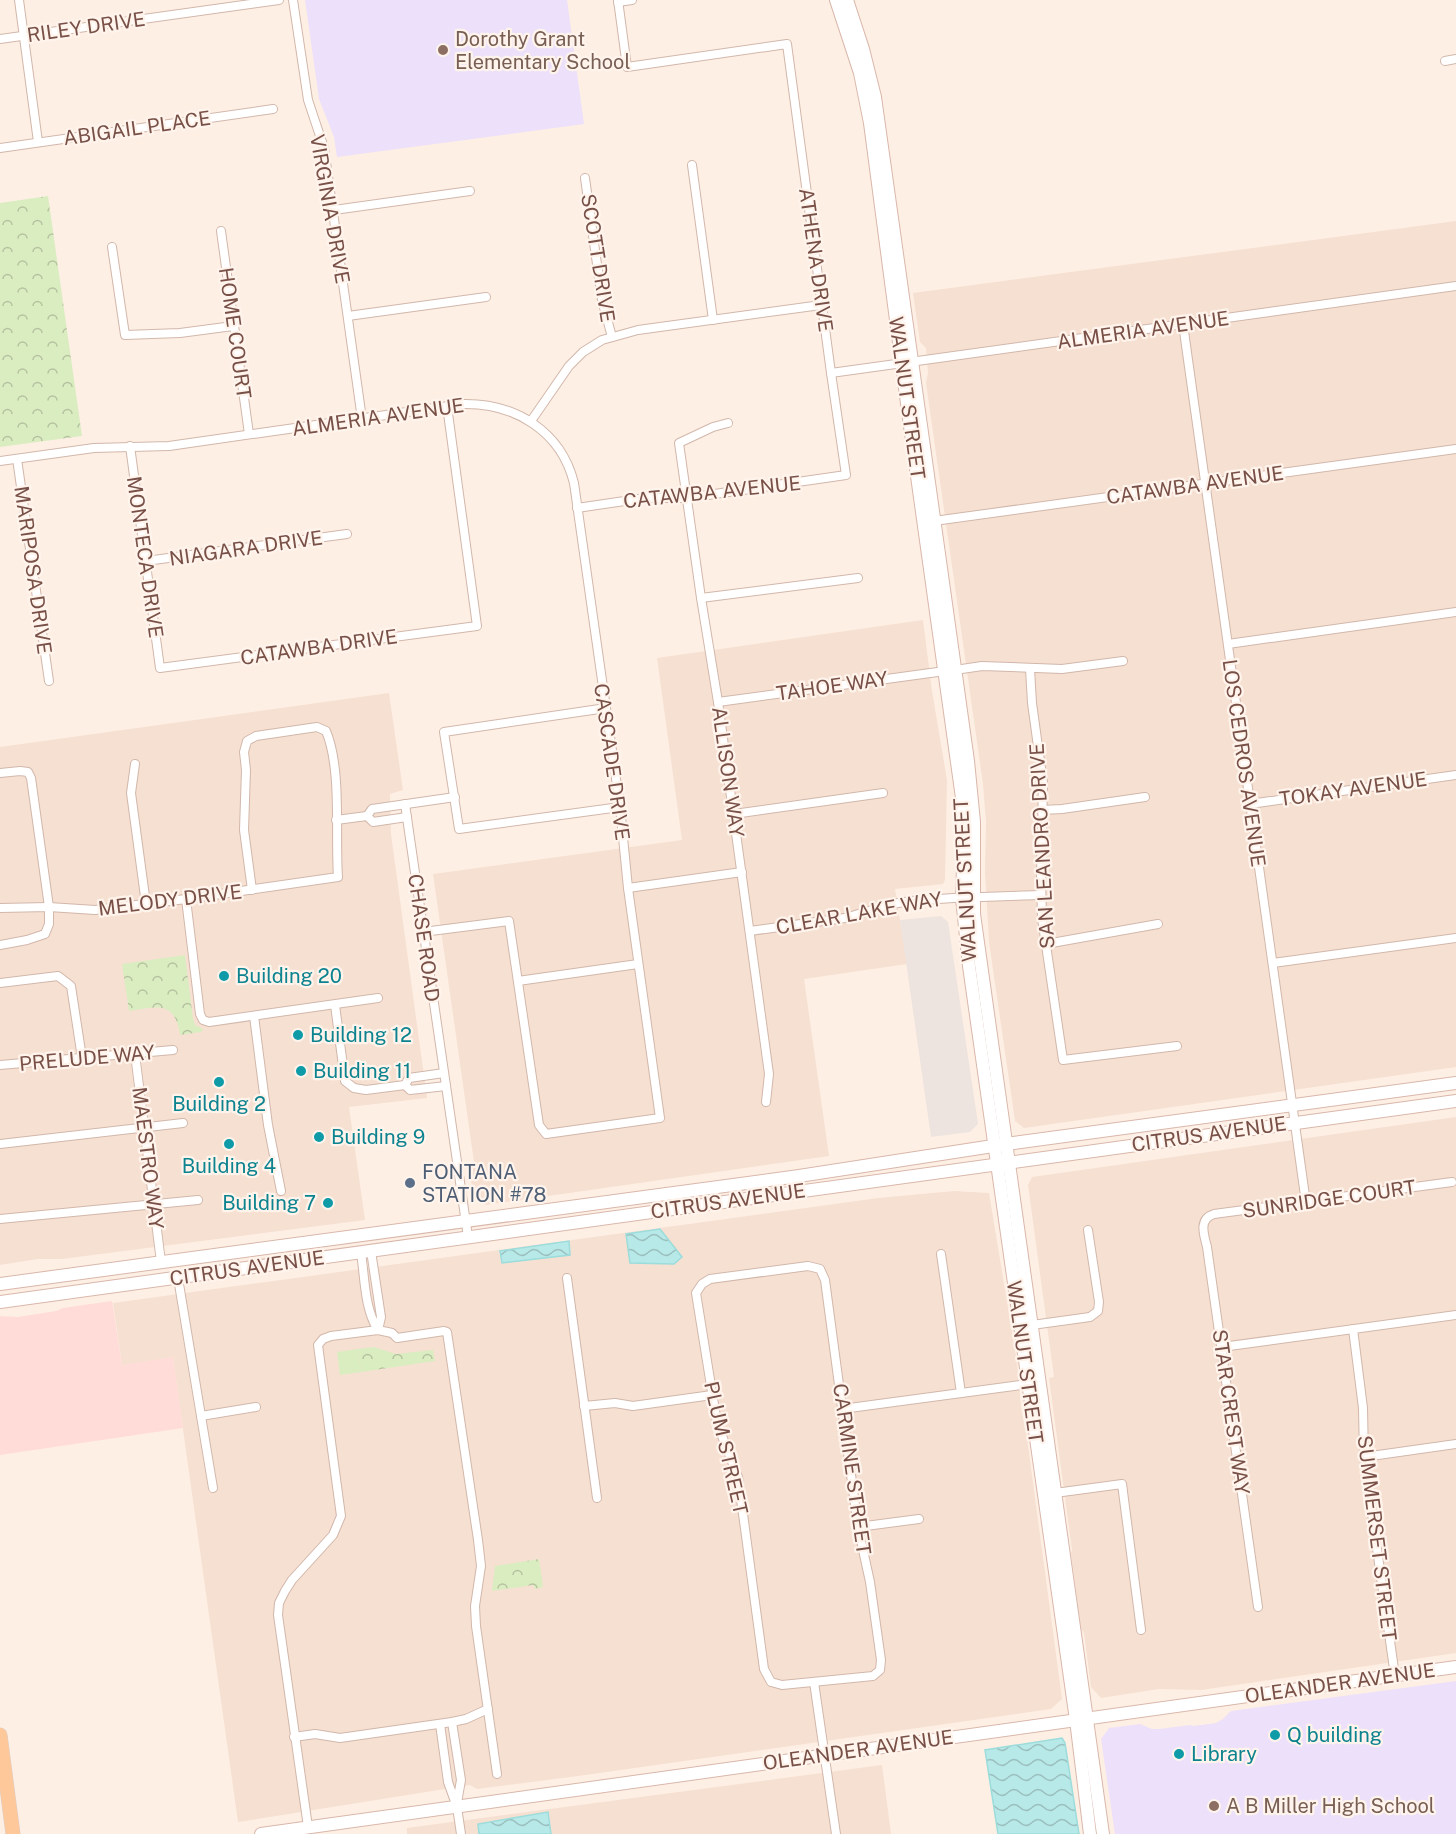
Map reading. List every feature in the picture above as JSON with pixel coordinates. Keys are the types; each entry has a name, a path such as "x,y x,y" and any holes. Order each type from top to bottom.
{"main road":[{"path":"0,1734 13,1834"}],"street":[{"path":"19,0 38,142"},
{"name":"RILEY DRIVE","path":"0,39 279,0"},
{"name":"VIRGINIA DRIVE","path":"293,0 308,100 324,148 362,419"},
{"path":"618,1 632,0"},
{"name":"WALNUT STREET","path":"836,0 860,73 865,96 934,521 962,798 967,897 1000,1145 1032,1325 1055,1493 1081,1719 1090,1834"},
{"name":"WALNUT STREET","path":"847,0 875,97 907,363 950,671"},
{"name":"ATHENA DRIVE","path":"618,1 627,66 787,44 846,475"},
{"path":"1444,61 1456,59"},
{"name":"ABIGAIL PLACE","path":"0,148 273,110"},
{"path":"692,165 713,320"},
{"name":"SCOTT DRIVE","path":"585,178 602,300 612,337"},
{"path":"334,210 470,191"},
{"name":"HOME COURT","path":"221,231 249,434"},
{"path":"112,247 125,335 180,333 233,326"},
{"name":"ALMERIA AVENUE","path":"831,373 1456,286"},
{"path":"348,316 486,297"},
{"path":"531,420 569,366 583,352 602,340 638,330 821,304"},
{"name":"LOS CEDROS AVENUE","path":"1183,324 1306,1203"},
{"name":"ALMERIA AVENUE","path":"0,461 94,448 169,446 463,404 486,404 510,410 531,420"},
{"name":"CATAWBA DRIVE","path":"160,668 477,626 447,406"},
{"name":"CASCADE DRIVE","path":"518,981 539,1125 546,1134 660,1118 628,888 620,807 574,483 566,460 549,436 531,420"},
{"name":"ALLISON WAY","path":"728,423 713,427 679,443 734,814 769,1074 766,1102"},
{"name":"MONTECA DRIVE","path":"130,446 160,668"},
{"name":"CATAWBA AVENUE","path":"934,521 1456,449"},
{"name":"MARIPOSA DRIVE","path":"17,459 48,681"},
{"name":"CATAWBA AVENUE","path":"578,508 645,498 687,498 846,475"},
{"name":"NIAGARA DRIVE","path":"146,561 347,534"},
{"path":"701,598 858,578"},
{"path":"1228,644 1456,612"},
{"name":"TAHOE WAY","path":"718,702 982,666 1062,669 1124,661"},
{"name":"SAN LEANDRO DRIVE","path":"1030,669 1032,703 1043,783 1041,895 1063,1060 1177,1046"},
{"path":"606,708 444,732 459,829 620,807"},
{"path":"252,890 244,830 246,770 244,752 247,741 256,736 317,727 326,731 330,742 336,784 336,820 367,816 372,809 455,797"},
{"path":"135,764 131,793 146,904"},
{"path":"0,773 28,772 31,778 49,907 49,924 45,934 0,945"},
{"name":"TOKAY AVENUE","path":"1250,804 1456,775"},
{"path":"734,814 883,794"},
{"path":"1042,810 1062,810 1145,798"},
{"name":"CHASE ROAD","path":"405,804 468,1237"},
{"path":"367,816 374,822 407,817"},
{"name":"MELODY DRIVE","path":"0,908 49,907 95,910 338,877 336,820"},
{"path":"628,888 742,872"},
{"name":"CLEAR LAKE WAY","path":"750,931 845,918 902,902 1041,895"},
{"path":"186,899 200,1014 203,1020 209,1022 378,998"},
{"path":"423,932 509,921 518,981 638,964"},
{"path":"1046,944 1158,924"},
{"path":"1273,963 1456,938"},
{"path":"0,983 58,976 71,986 82,1058"},
{"path":"335,1005 345,1081 354,1089 366,1090 402,1085 409,1078 444,1073"},
{"path":"254,1016 268,1125 281,1191"},
{"name":"PRELUDE WAY","path":"0,1065 173,1050"},
{"name":"MAESTRO WAY","path":"135,1054 161,1262"},
{"name":"CITRUS AVENUE","path":"0,1284 799,1176 1000,1145 1456,1083"},
{"path":"402,1085 410,1090 446,1086"},
{"name":"CITRUS AVENUE","path":"0,1302 1456,1101"},
{"path":"0,1144 183,1123"},
{"name":"WALNUT STREET","path":"1003,1163 1028,1384 1081,1719 1103,1834"},
{"name":"SUNRIDGE COURT","path":"1206,1217 1214,1214 1452,1182"},
{"path":"0,1216 198,1200"},
{"name":"STAR CREST WAY","path":"1206,1217 1204,1234 1258,1607"},
{"path":"1032,1325 1090,1317 1098,1311 1099,1302 1088,1230"},
{"path":"366,1252 369,1308 371,1319 378,1330"},
{"path":"941,1254 961,1393"},
{"name":"CARMINE STREET","path":"702,1284 710,1279 808,1266 820,1269 825,1280 858,1527 872,1593 881,1660 880,1670 873,1676 814,1682"},
{"path":"178,1278 213,1488"},
{"path":"567,1278 597,1498"},
{"name":"PLUM STREET","path":"702,1284 696,1293 712,1395 717,1422 738,1477 764,1669 771,1682 782,1685 814,1682"},
{"path":"1222,1347 1456,1315"},
{"name":"SUMMERSET STREET","path":"1353,1329 1364,1408 1364,1457 1395,1676"},
{"path":"308,1827 278,1616 279,1603 292,1580 333,1535 341,1516 318,1345 323,1339 331,1336 378,1330 392,1333 397,1338 444,1330 447,1332 481,1566 475,1606 497,1774"},
{"path":"842,1409 1028,1384"},
{"path":"584,1406 615,1403 633,1406 712,1395"},
{"path":"201,1416 255,1407"},
{"path":"1364,1457 1456,1444"},
{"path":"1055,1493 1122,1484 1141,1630"},
{"path":"858,1527 919,1519"},
{"name":"OLEANDER AVENUE","path":"261,1834 1456,1667"},
{"path":"814,1682 836,1834"},
{"path":"294,1737 315,1734 340,1738 440,1724 466,1719 488,1708"},
{"path":"452,1722 461,1780 457,1807"},
{"path":"440,1724 448,1782 457,1807 461,1834"},
{"path":"445,1765 458,1762"}],"shaded area":[{"name":"Dorothy Grant Elementary School","path":"305,0 567,0 584,124 337,157 334,137 319,99"},
{"path":"1456,221 1456,1067 1024,1128 1015,1121 989,942 983,784 926,383 928,373 926,348 920,342 913,293"},
{"path":"923,620 947,780 945,880 943,884 895,889 907,964 804,979 829,1156 486,1205 473,1197 469,1163 474,1162 433,874 682,840 657,658"},
{"path":"389,693 403,790 390,794 391,834 427,1098 349,1107 365,1220 0,1265 0,747"},
{"path":"941,916 948,922 978,1124 970,1132 931,1137 900,920"},
{"path":"1456,1117 1456,1653 1201,1690 1159,1689 1101,1698 1091,1687 1084,1633 1081,1629 1049,1378 1054,1377 1028,1185 1032,1177"},
{"path":"954,1191 989,1193 1017,1362 1021,1408 1062,1699 1051,1709 571,1777 477,1789 470,1785 238,1822 173,1358 122,1365 113,1303 878,1198"},
{"path":"112,1301 122,1365 173,1357 183,1428 0,1455 0,1316 18,1317"},
{"path":"1456,1681 1456,1834 1115,1834 1101,1739 1109,1728 1140,1724 1159,1729 1216,1723 1231,1711"},
{"path":"882,1765 891,1834 407,1834 407,1828"}],"green space":[{"path":"48,196 82,436 0,447 0,203"},
{"path":"185,955 193,1019 195,1025 203,1029 201,1032 180,1035 174,1016 163,1008 129,1011 122,964"},
{"path":"374,1347 396,1354 433,1350 435,1361 361,1372 358,1349"},
{"path":"358,1349 361,1372 340,1375 337,1352"},
{"path":"539,1559 543,1587 535,1589 533,1585 492,1591 495,1566"}],"water":[{"path":"660,1229 682,1257 674,1264 630,1263 626,1234"},
{"path":"569,1241 570,1255 502,1263 500,1251"},
{"path":"1062,1738 1065,1743 1079,1834 998,1834 985,1750"},
{"path":"548,1812 551,1834 479,1834 478,1824"}],"place":[{"name":"Dorothy Grant Elementary School","path":"443,50"},
{"name":"Building 20","path":"224,976"},
{"name":"Building 12","path":"298,1035"},
{"name":"Building 11","path":"301,1071"},
{"name":"Building 2","path":"219,1082"},
{"name":"Building 9","path":"319,1137"},
{"name":"Building 4","path":"229,1144"},
{"name":"FONTANA STATION #78","path":"410,1183"},
{"name":"Building 7","path":"328,1203"},
{"name":"Q building","path":"1275,1735"},
{"name":"Library","path":"1179,1754"},
{"name":"A B Miller High School","path":"1214,1806"}]}
